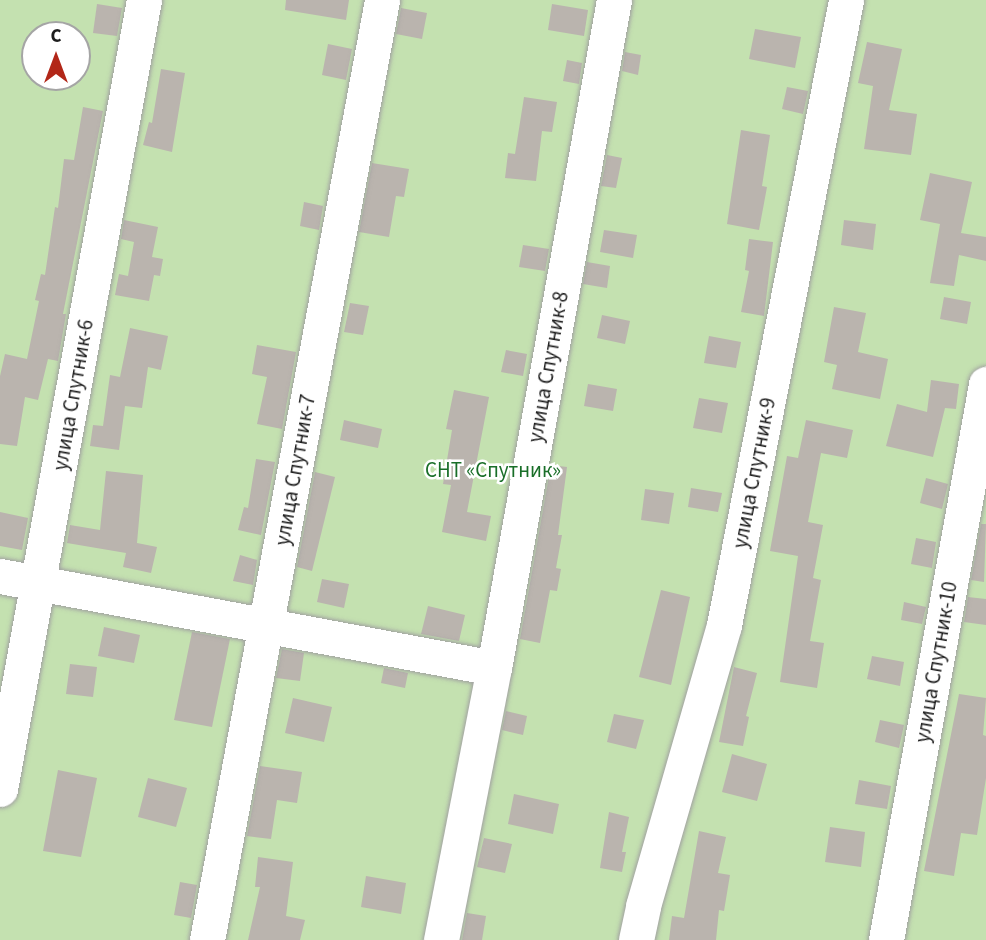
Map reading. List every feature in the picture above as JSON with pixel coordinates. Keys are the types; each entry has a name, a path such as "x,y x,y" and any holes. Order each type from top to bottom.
{"street":[{"name":"улица Спутник-6","path":"0,789 144,0"},
{"name":"улица Спутник-7","path":"207,940 382,0"},
{"name":"улица Спутник-8","path":"441,940 494,668 614,0"},
{"name":"улица Спутник-9","path":"636,940 643,905 724,625 846,0"},
{"name":"улица Спутник-10","path":"886,940 986,384"},
{"path":"0,576 267,623 494,668"}],"green space":[{"name":"СНТ «Спутник»","path":"0,0 986,0 986,940 0,940"}],"building":[{"path":"286,0 349,0 346,20 285,10"},
{"path":"97,4 122,8 117,36 93,33"},
{"path":"552,4 588,10 584,36 548,30"},
{"path":"401,8 427,13 422,39 396,34"},
{"path":"755,29 801,37 795,68 749,59"},
{"path":"867,42 902,49 889,110 917,114 911,155 864,149 873,86 858,83"},
{"path":"328,44 352,49 346,80 322,75"},
{"path":"625,52 641,55 638,75 622,71"},
{"path":"567,60 582,63 579,84 563,81"},
{"path":"161,69 185,73 172,152 143,145 149,122 152,123"},
{"path":"787,87 808,91 803,114 782,109"},
{"path":"524,97 557,102 552,132 542,131 536,181 505,178 508,153 515,154"},
{"path":"83,107 103,111 63,314 66,314 58,361 48,359 38,400 25,397 17,446 0,444 0,376 5,354 27,359 39,301 35,300 41,274 45,275 55,207 58,208 64,159 74,160"},
{"path":"741,130 770,135 762,186 767,187 759,230 727,224"},
{"path":"607,155 622,158 616,188 601,186"},
{"path":"372,163 409,169 404,197 396,196 389,237 359,232"},
{"path":"930,173 972,182 961,233 986,237 986,261 959,255 954,286 930,283 940,224 920,220"},
{"path":"304,202 323,206 319,230 300,226"},
{"path":"124,220 158,227 152,257 163,259 160,276 154,275 149,301 115,295 119,274 128,276 134,242 121,239"},
{"path":"844,220 876,224 873,250 841,245"},
{"path":"604,230 637,235 633,258 600,252"},
{"path":"749,239 773,242 764,316 741,312 749,271 745,270"},
{"path":"523,245 549,249 545,271 519,267"},
{"path":"587,262 610,266 607,288 583,284"},
{"path":"944,297 971,302 967,324 940,319"},
{"path":"350,303 369,306 363,335 344,332"},
{"path":"834,307 866,313 858,352 888,359 880,399 832,389 837,365 824,362"},
{"path":"602,315 630,321 625,344 597,338"},
{"path":"130,328 168,336 161,370 148,367 142,408 125,406 119,450 90,446 93,425 103,426 110,375 120,377"},
{"path":"709,336 741,342 736,368 704,363"},
{"path":"257,345 296,352 282,429 257,424 267,377 252,374"},
{"path":"506,350 527,354 523,376 501,372"},
{"path":"931,380 959,384 956,409 945,408 933,457 886,446 897,404 927,412"},
{"path":"588,384 617,389 613,411 584,406"},
{"path":"454,390 489,397 467,512 491,516 486,541 442,532 451,485 443,484 452,430 446,429"},
{"path":"699,398 728,403 722,433 693,428"},
{"path":"344,420 382,429 378,448 340,440"},
{"path":"806,420 853,430 847,458 821,453 808,522 823,525 813,578 821,580 810,641 824,643 817,688 780,682 798,556 770,551 787,456 798,458"},
{"path":"256,459 275,462 261,535 238,530 244,507 248,508"},
{"path":"551,465 567,467 558,535 562,535 556,568 561,569 557,591 550,590 540,643 520,639"},
{"path":"106,471 143,475 137,543 157,547 151,573 123,567 126,553 67,543 70,525 100,530"},
{"path":"315,472 335,477 312,571 297,567"},
{"path":"926,478 948,484 942,509 920,503"},
{"path":"691,488 722,493 718,512 688,507"},
{"path":"645,489 674,493 669,524 641,520"},
{"path":"0,512 28,518 22,550 0,546"},
{"path":"981,524 986,524 984,582 971,580"},
{"path":"916,538 936,542 932,568 911,564"},
{"path":"240,555 257,560 253,585 233,581"},
{"path":"322,579 349,584 344,608 317,602"},
{"path":"661,590 690,597 671,685 639,677"},
{"path":"968,597 986,599 986,625 964,622"},
{"path":"904,602 926,607 922,624 901,620"},
{"path":"428,606 465,615 459,641 421,634"},
{"path":"104,627 140,635 134,663 98,656"},
{"path":"192,632 230,639 212,727 174,720"},
{"path":"282,649 304,653 300,681 276,678"},
{"path":"872,656 904,662 900,686 867,679"},
{"path":"70,664 97,667 93,697 66,694"},
{"path":"734,667 757,673 746,716 749,717 743,746 719,742"},
{"path":"384,668 408,673 405,688 381,683"},
{"path":"959,694 986,698 983,735 986,736 986,778 977,835 961,833 954,876 924,871"},
{"path":"293,698 332,707 324,742 285,733"},
{"path":"506,711 527,716 523,735 502,730"},
{"path":"614,714 644,720 636,749 607,742"},
{"path":"880,720 904,725 899,748 875,742"},
{"path":"732,754 767,764 757,801 722,792"},
{"path":"260,766 302,772 297,803 277,800 271,839 247,836"},
{"path":"58,770 97,778 81,857 43,851"},
{"path":"148,778 187,788 176,827 138,817"},
{"path":"859,780 891,786 887,809 855,804"},
{"path":"514,794 559,804 553,834 508,824"},
{"path":"609,812 629,817 622,852 626,852 622,872 600,868"},
{"path":"830,827 865,832 861,867 825,862"},
{"path":"699,831 726,837 718,873 730,875 724,911 719,910 716,940 669,940 672,916 684,918"},
{"path":"484,838 512,844 505,873 477,867"},
{"path":"258,857 293,862 286,916 305,920 300,940 248,940 260,887 255,887"},
{"path":"366,876 406,883 401,914 361,907"},
{"path":"180,882 197,885 191,918 174,915"},
{"path":"467,913 486,916 482,940 462,940"}]}
